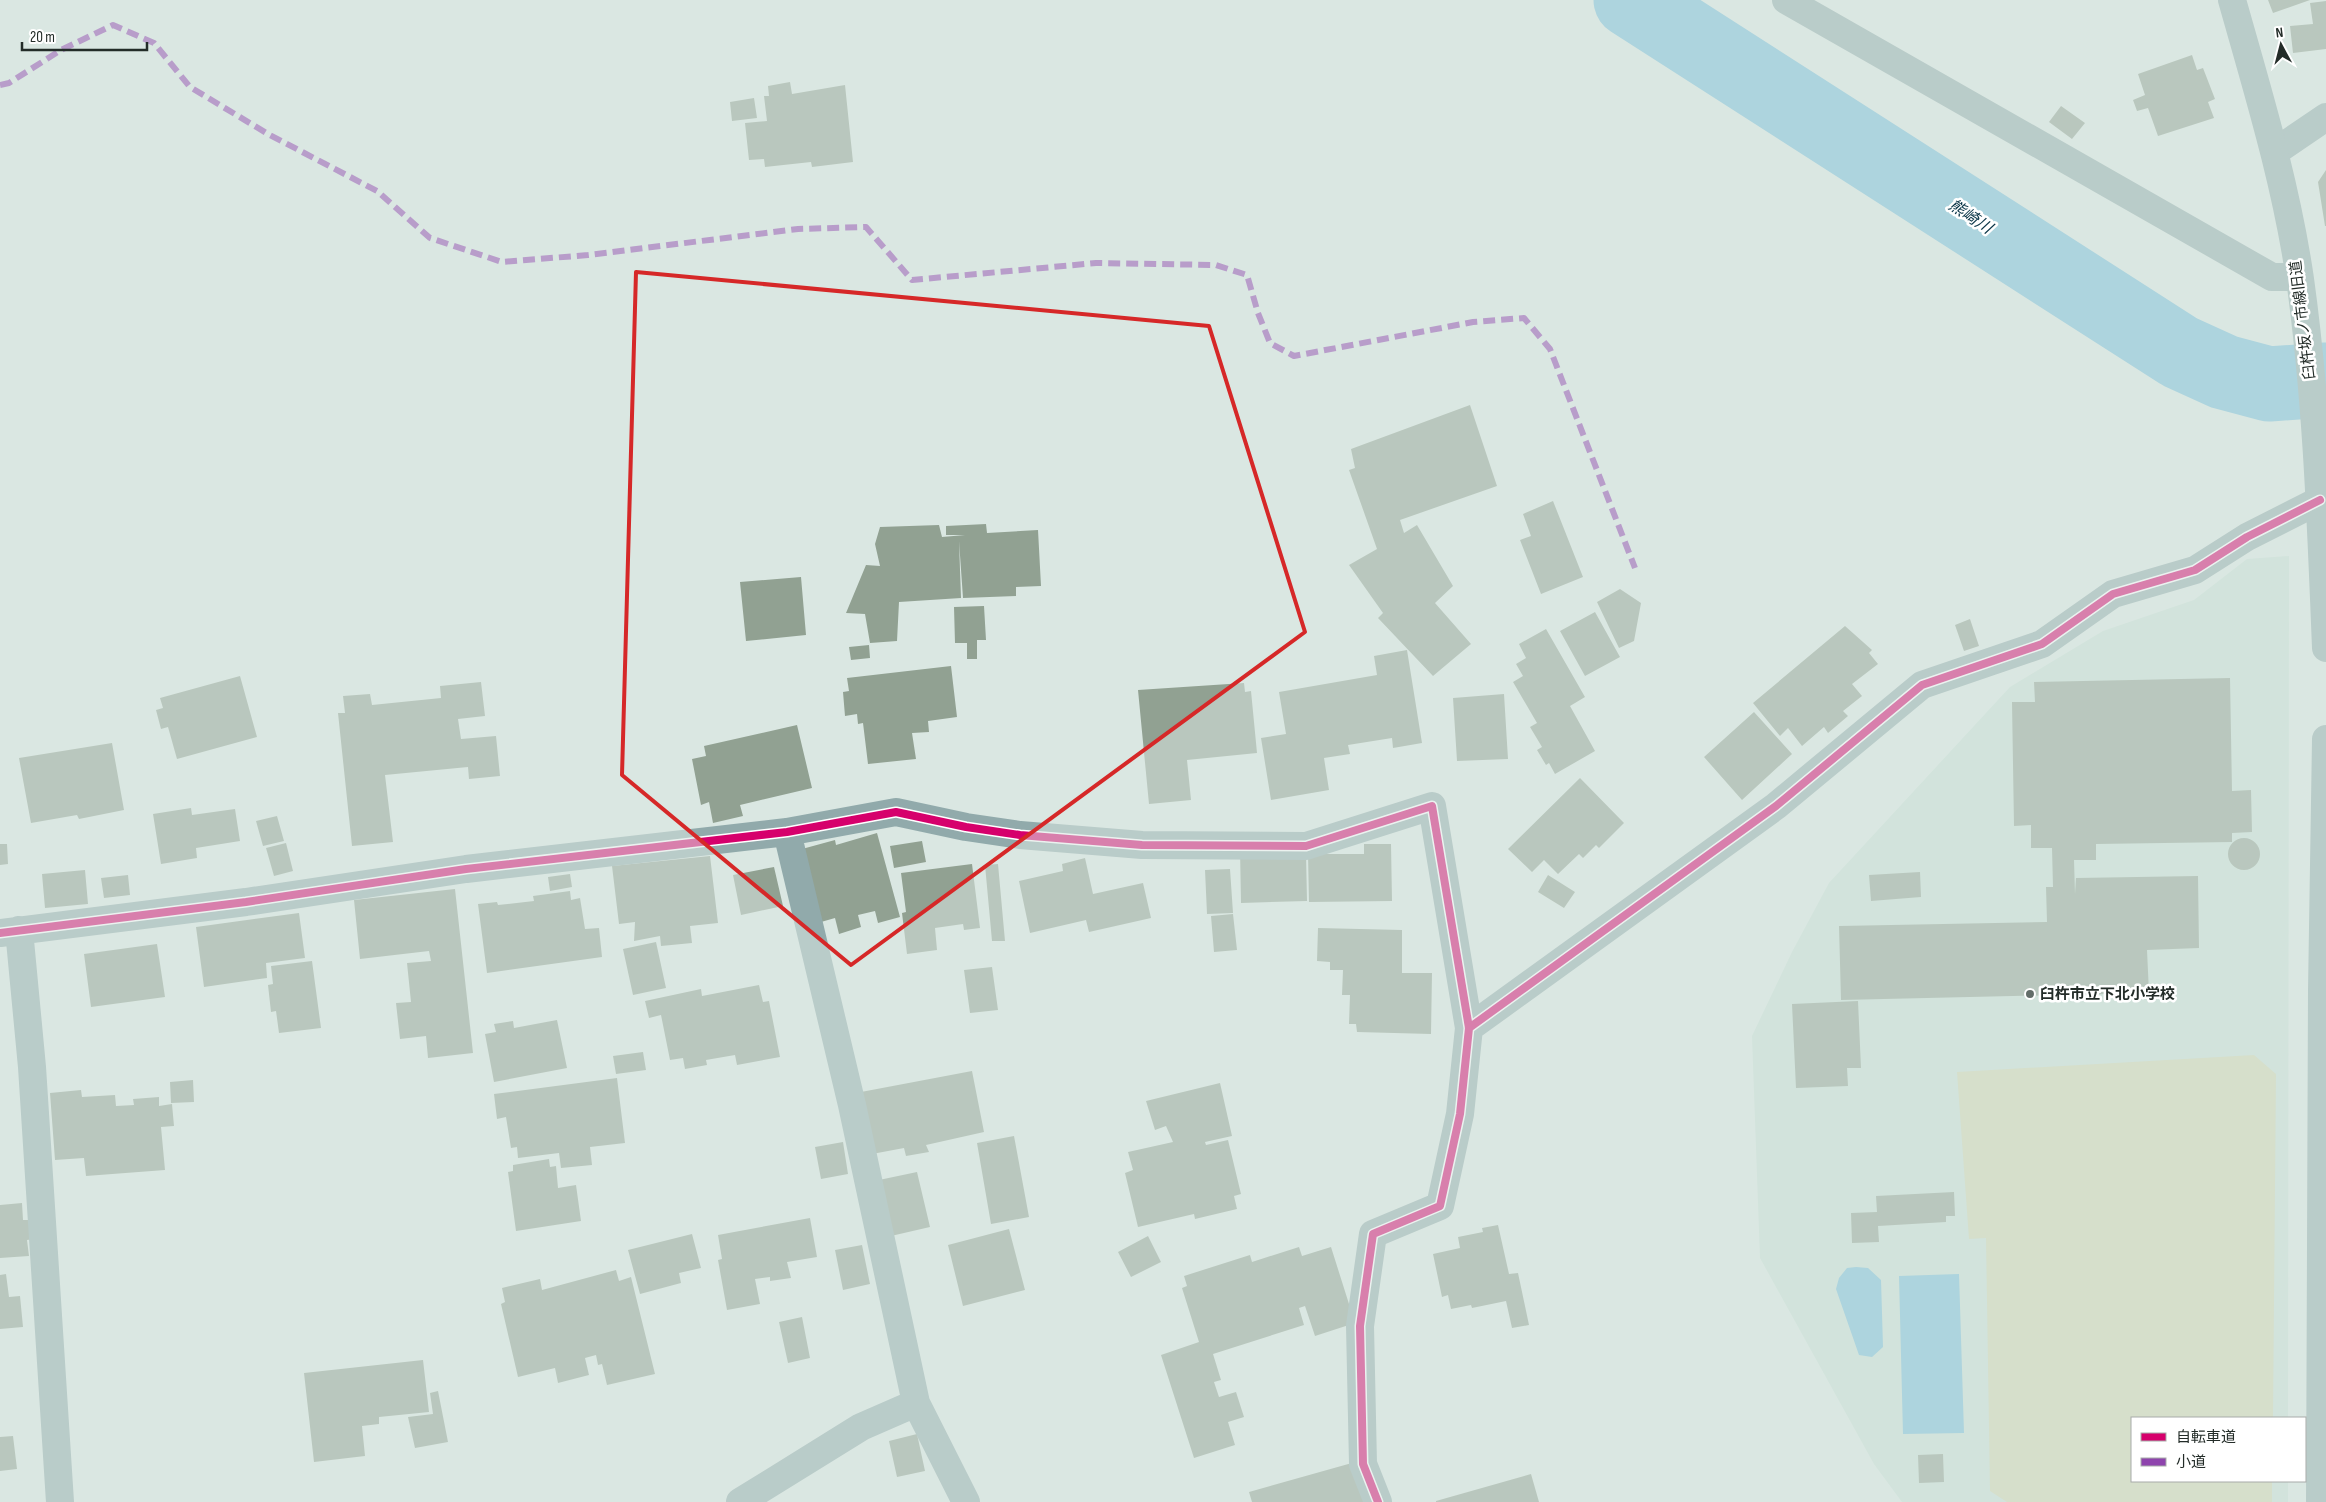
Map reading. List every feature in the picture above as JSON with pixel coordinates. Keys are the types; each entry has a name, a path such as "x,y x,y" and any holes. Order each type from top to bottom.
{"street":[{"path":"1786,0 2272,277 2301,289"},
{"name":"臼杵坂ノ市線旧道","path":"2232,0 2276,151 2301,289 2320,500 2326,648"},
{"path":"2276,151 2326,117"},
{"path":"1470,1028 1776,806 1922,685 2042,644 2113,594 2195,570 2247,537 2320,500"},
{"path":"2320,1502 2326,739"},
{"path":"60,1502 32,1067 9,932 246,902 466,869 787,832 896,812 966,827 1020,835 1142,845 1306,846 1432,806 1470,1028 1460,1114 1440,1206 1373,1234 1360,1326 1362,1454 1363,1464 1378,1502"},
{"path":"787,832 852,1105 916,1403 966,1502"},
{"path":"740,1502 860,1427 916,1403"}],"highlighted area":[{"path":"636,272 1209,326 1305,632 851,965 622,775"}],"shaded area":[{"name":"臼杵市立下北小学校","path":"2289,556 2288,1417 2131,1417 2131,1482 2288,1482 2288,1502 1902,1502 1874,1464 1760,1258 1752,1036 1792,952 1829,883 2010,687 2103,631 2194,600 2247,559"}],"green space":[{"path":"2254,1055 2276,1074 2273,1417 2131,1417 2131,1482 2272,1482 2272,1502 2007,1502 1990,1491 1986,1238 1969,1239 1957,1072"}],"water":[{"path":"1847,1268 1868,1268 1881,1280 1883,1347 1872,1357 1859,1355 1836,1289 1839,1278"},
{"path":"1959,1274 1964,1433 1903,1434 1899,1276"}],"building":[{"path":"2268,0 2310,0 2273,13"},
{"path":"2326,1 2326,49 2293,53 2290,26 2313,24 2310,3"},
{"path":"2192,55 2197,70 2203,68 2215,99 2208,102 2214,118 2158,136 2148,108 2137,111 2133,100 2145,95 2138,74"},
{"path":"790,82 792,94 845,85 853,162 812,167 811,162 765,167 764,159 749,160 745,123 767,121 764,96 769,96 768,86"},
{"path":"754,98 757,118 732,121 730,102"},
{"path":"2061,106 2085,123 2072,139 2049,122"},
{"path":"2326,170 2326,226 2325,226 2318,182"},
{"path":"1470,405 1497,486 1400,520 1404,533 1417,525 1453,586 1435,603 1471,644 1433,676 1378,618 1383,613 1349,565 1377,549 1349,470 1355,468 1351,449"},
{"path":"1553,501 1583,577 1541,594 1520,540 1531,536 1523,514"},
{"path":"986,524 987,533 1038,530 1041,586 1016,587 1016,596 963,598 959,541 961,598 899,602 897,641 870,643 865,614 846,613 866,565 880,566 875,544 880,527 939,525 942,537 965,535 946,535 946,526"},
{"path":"801,577 806,635 746,641 740,582"},
{"path":"1620,589 1641,603 1634,641 1619,648 1597,602"},
{"path":"984,606 986,640 977,640 977,659 967,659 967,643 955,643 954,607"},
{"path":"1595,612 1620,657 1585,676 1560,631"},
{"path":"1970,619 1979,646 1964,651 1955,625"},
{"path":"1845,626 1872,650 1869,653 1878,664 1852,684 1862,696 1843,711 1848,716 1828,733 1824,727 1802,746 1788,728 1780,736 1753,703"},
{"path":"1546,629 1585,697 1570,706 1595,751 1555,774 1549,763 1546,765 1537,750 1542,747 1530,727 1537,723 1513,682 1523,676 1516,664 1526,658 1519,644"},
{"path":"869,645 870,658 851,660 849,647"},
{"path":"1407,650 1422,743 1393,748 1392,738 1348,745 1350,754 1324,758 1329,790 1271,800 1261,738 1286,734 1279,692 1377,675 1374,656"},
{"path":"951,666 957,717 928,721 929,732 912,733 916,759 868,764 863,723 858,724 857,714 845,716 843,692 849,691 847,678"},
{"path":"240,676 257,737 177,759 168,727 161,729 156,710 163,708 160,698"},
{"path":"2230,678 2232,791 2251,790 2252,832 2232,833 2232,842 2096,844 2096,860 2074,860 2075,894 2076,878 2198,876 2199,948 2147,950 2149,993 1841,1000 1839,926 2047,922 2046,887 2053,887 2052,848 2031,848 2031,825 2014,826 2012,702 2035,702 2034,682"},
{"path":"481,682 485,716 458,719 461,739 496,736 500,776 469,779 468,767 385,775 393,842 352,846 338,713 345,713 343,696 370,694 372,705 441,698 440,686"},
{"path":"1244,683 1245,692 1251,691 1257,753 1187,760 1191,800 1149,804 1138,690"},
{"path":"1504,694 1508,759 1457,761 1453,698"},
{"path":"1754,712 1792,754 1742,800 1704,757"},
{"path":"797,725 812,788 740,805 743,816 713,823 709,802 701,805 692,759 706,756 704,746"},
{"path":"112,743 124,810 79,819 77,815 31,823 19,758"},
{"path":"1580,778 1624,823 1599,848 1596,845 1583,858 1579,854 1558,874 1544,860 1532,872 1508,849"},
{"path":"191,808 192,815 235,809 240,841 196,848 197,858 161,864 153,814"},
{"path":"277,816 284,841 263,846 256,821"},
{"path":"877,833 900,917 878,923 875,911 858,915 861,927 839,934 835,918 821,922 802,849 835,840 836,845"},
{"path":"2244,838 2250,839 2255,843 2259,848 2259,860 2255,865 2250,869 2244,870 2238,869 2233,865 2229,860 2228,854 2229,848 2233,843 2238,839"},
{"path":"922,841 926,862 894,868 890,846"},
{"path":"286,843 293,871 274,876 266,848"},
{"path":"0,844 7,844 8,864 0,865"},
{"path":"1364,844 1391,844 1392,901 1309,902 1308,854 1364,854"},
{"path":"1240,849 1306,853 1307,901 1241,903"},
{"path":"710,856 718,923 690,926 692,943 661,946 660,936 634,941 635,922 619,924 612,866"},
{"path":"1085,858 1093,894 1143,883 1151,918 1089,932 1086,920 1030,933 1019,881 1063,871 1062,864"},
{"path":"972,864 980,928 964,930 963,924 935,928 937,950 907,954 902,913 906,912 901,873"},
{"path":"998,864 1005,941 992,941 985,865"},
{"path":"774,867 783,906 741,915 733,875"},
{"path":"1230,869 1233,913 1207,914 1205,870"},
{"path":"85,870 88,904 45,908 42,874"},
{"path":"1920,872 1921,897 1871,901 1869,875"},
{"path":"570,874 572,887 550,891 548,877"},
{"path":"128,875 130,895 104,898 101,878"},
{"path":"1548,875 1575,892 1564,908 1538,892"},
{"path":"455,889 473,1053 428,1058 426,1036 400,1039 396,1003 411,1002 407,963 431,961 429,951 360,959 354,900"},
{"path":"570,891 571,900 580,898 585,929 599,928 602,957 487,973 478,904 497,902 498,905 534,901 533,896"},
{"path":"299,913 305,958 266,963 267,978 204,987 196,927"},
{"path":"1233,914 1237,950 1214,952 1211,916"},
{"path":"1318,928 1402,930 1402,973 1432,973 1431,1034 1357,1032 1356,1024 1349,1024 1350,995 1342,995 1343,970 1330,970 1330,962 1317,961"},
{"path":"656,942 666,988 633,995 623,949"},
{"path":"157,944 165,997 91,1007 84,954"},
{"path":"312,961 321,1028 279,1033 276,1011 271,1012 268,985 273,984 271,966"},
{"path":"992,967 998,1010 970,1013 964,970"},
{"path":"759,985 763,1002 769,1001 780,1057 737,1065 735,1055 706,1060 707,1065 685,1069 683,1058 670,1060 661,1015 649,1018 645,1001 701,989 702,996"},
{"path":"1858,1001 1861,1068 1847,1068 1848,1086 1796,1088 1792,1004"},
{"path":"557,1020 567,1068 494,1082 485,1034 496,1032 494,1024 513,1021 514,1028"},
{"path":"643,1052 646,1070 616,1074 613,1056"},
{"path":"972,1071 984,1132 926,1145 929,1152 906,1156 904,1148 872,1154 861,1092"},
{"path":"617,1078 625,1143 590,1147 592,1165 561,1168 559,1153 518,1158 517,1147 511,1148 506,1117 497,1119 494,1094"},
{"path":"193,1080 194,1102 171,1103 170,1082"},
{"path":"1220,1083 1232,1136 1205,1142 1206,1145 1228,1140 1241,1194 1234,1196 1237,1209 1195,1219 1194,1214 1138,1227 1125,1173 1133,1170 1128,1152 1173,1142 1166,1126 1155,1130 1146,1101"},
{"path":"81,1090 82,1097 115,1095 116,1106 134,1105 133,1099 159,1097 159,1106 172,1104 174,1126 161,1127 165,1170 86,1176 84,1158 55,1160 50,1093"},
{"path":"1014,1136 1029,1217 991,1224 977,1143"},
{"path":"843,1142 848,1174 821,1179 815,1147"},
{"path":"549,1159 550,1167 556,1166 558,1188 576,1185 581,1221 516,1231 508,1172 513,1171 513,1165"},
{"path":"917,1172 930,1227 891,1236 879,1180"},
{"path":"1954,1192 1955,1216 1946,1216 1946,1222 1878,1226 1879,1242 1852,1243 1851,1213 1877,1212 1876,1196"},
{"path":"22,1203 23,1220 33,1220 34,1239 27,1240 29,1256 0,1258 0,1205"},
{"path":"810,1218 817,1257 787,1262 791,1278 770,1281 770,1277 755,1279 760,1304 727,1310 718,1260 722,1259 718,1235"},
{"path":"1498,1225 1509,1274 1518,1273 1529,1325 1512,1328 1506,1301 1472,1308 1471,1305 1451,1309 1448,1295 1442,1297 1433,1254 1460,1248 1458,1237 1483,1232 1482,1228"},
{"path":"1009,1229 1025,1290 963,1306 948,1245"},
{"path":"692,1234 701,1268 679,1273 681,1283 640,1294 628,1250"},
{"path":"1148,1236 1161,1262 1131,1277 1118,1252"},
{"path":"862,1245 870,1284 843,1290 835,1250"},
{"path":"1299,1247 1302,1256 1331,1247 1355,1323 1315,1336 1305,1306 1299,1308 1304,1325 1213,1354 1221,1380 1214,1382 1219,1397 1236,1392 1244,1417 1228,1422 1235,1445 1194,1458 1161,1355 1199,1342 1182,1288 1187,1286 1184,1276 1250,1255 1252,1262"},
{"path":"616,1270 619,1281 631,1277 655,1374 607,1385 602,1364 598,1365 596,1355 585,1358 589,1375 558,1383 555,1368 518,1377 501,1304 505,1302 502,1288 540,1279 542,1290"},
{"path":"6,1274 9,1297 20,1296 23,1327 0,1329 0,1275"},
{"path":"802,1317 810,1358 788,1363 779,1322"},
{"path":"423,1360 429,1412 379,1417 379,1424 362,1426 365,1456 314,1462 304,1373"},
{"path":"438,1391 448,1442 415,1448 408,1417 433,1414 430,1393"},
{"path":"917,1434 925,1471 897,1477 889,1441"},
{"path":"13,1436 17,1469 0,1471 0,1437"},
{"path":"1943,1454 1944,1482 1919,1483 1918,1455"},
{"path":"1359,1461 1364,1502 1252,1502 1249,1492"},
{"path":"1531,1474 1539,1502 1436,1502 1436,1501"}],"waterway":[{"name":"熊崎川","path":"1631,0 2180,352 2224,372 2269,384 2326,380"}],"marked path":[{"path":"0,85 9,83 61,50 113,25 154,43 190,87 268,134 377,191 430,238 502,262 588,255 798,229 866,227 912,280 1096,263 1216,265 1247,275 1258,313 1270,343 1294,356 1473,322 1524,318 1550,349 1635,568"}],"cycle path":[{"path":"1469,1028 1776,806 1922,685 2042,644 2113,594 2195,570 2247,537 2320,500"},
{"path":"0,933 246,902 466,869 787,832 896,812 966,827 1020,835 1142,845 1306,846 1432,806 1469,1028 1460,1114 1440,1206 1373,1234 1360,1326 1363,1464 1378,1502"}],"place":[{"name":"臼杵市立下北小学校","path":"2030,994"}]}
